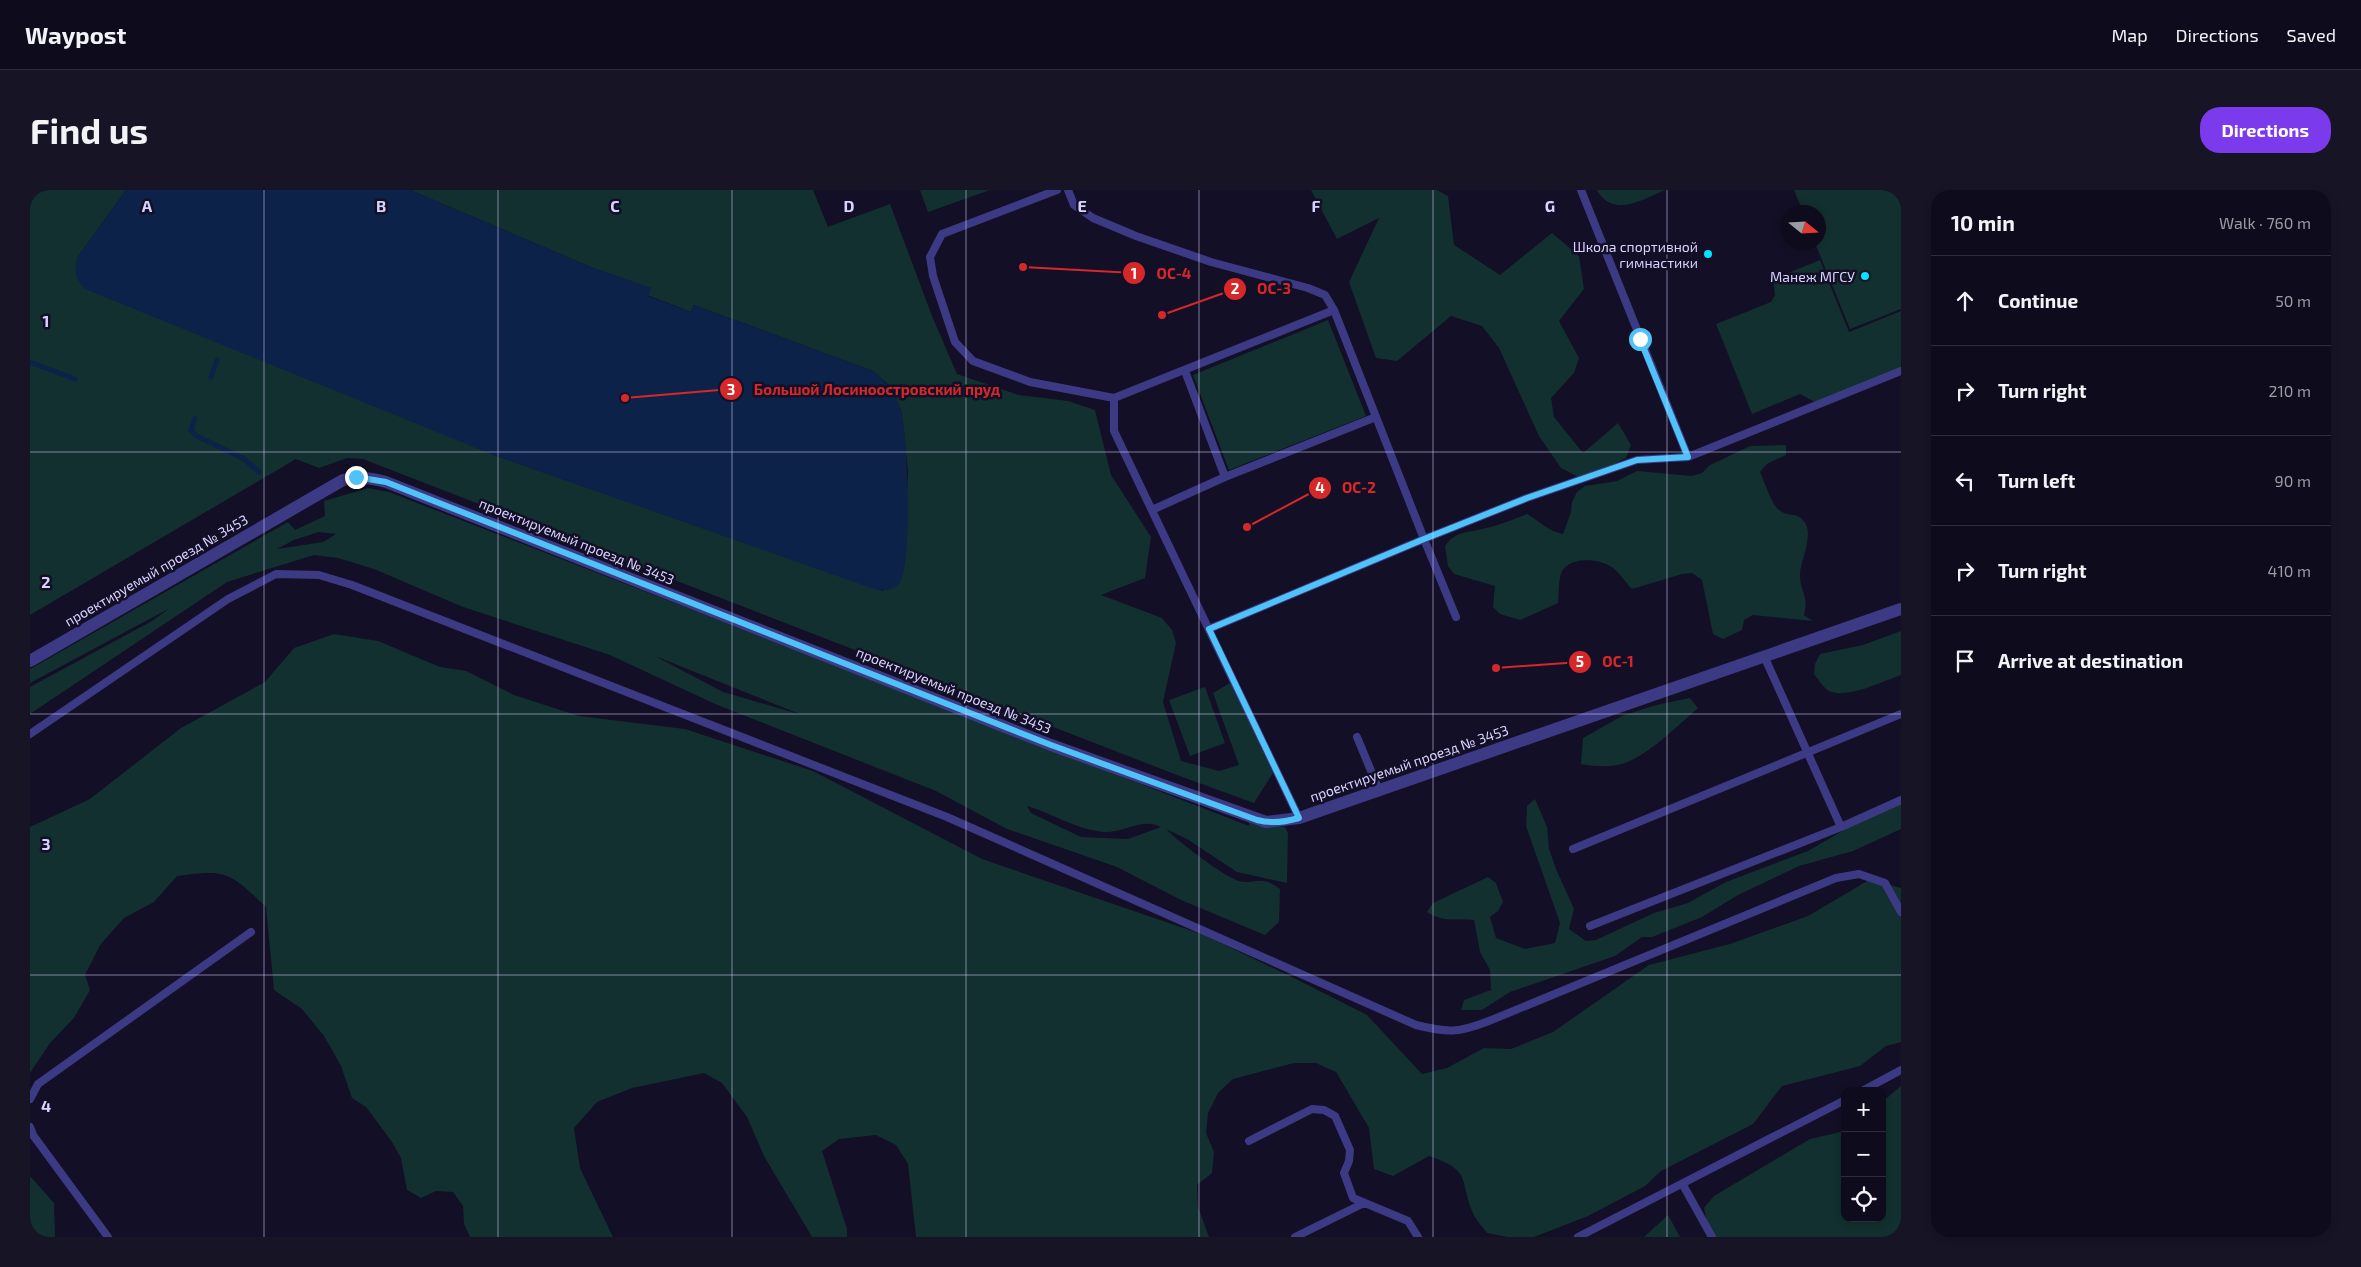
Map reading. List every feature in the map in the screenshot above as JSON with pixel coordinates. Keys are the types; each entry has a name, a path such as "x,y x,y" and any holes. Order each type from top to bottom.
{"street":[{"name":"проектируемый проезд № 3453","path":"30,661 342,480 356,477 370,478 386,482 1051,745 1266,822 1299,818 1901,609"}],"lane":[{"path":"1057,190 942,234 930,257 933,276 955,342 973,362 1030,382 1114,398 1334,310"},
{"path":"1068,190 1074,205 1092,218 1210,262 1308,288 1325,296 1334,310 1456,617"},
{"path":"1581,190 1688,457"},
{"path":"1185,371 1225,476"},
{"path":"1209,629 1527,498 1637,460 1688,457 1901,371"},
{"path":"1114,398 1114,432 1299,818"},
{"path":"1152,510 1225,476 1376,417"},
{"path":"30,734 228,599 276,574 320,575 352,585 947,817 1416,1025 1440,1031 1464,1031 1472,1028 1836,878 1859,874 1885,883 1901,912"},
{"path":"1764,656 1840,827"},
{"path":"1573,849 1808,754 1901,714"},
{"path":"1357,737 1380,790"},
{"path":"1590,926 1840,827 1901,800"},
{"path":"30,1099 38,1084 251,932"},
{"path":"1869,1087 1901,1070"},
{"path":"1578,1237 1683,1185 1841,1102"},
{"path":"1249,1141 1312,1109 1324,1110 1335,1116 1350,1150 1349,1161 1344,1173 1346,1183 1353,1198 1408,1221 1418,1237"},
{"path":"30,1127 33,1135 108,1237"},
{"path":"1683,1185 1712,1237"},
{"path":"1296,1237 1364,1203"}],"green space":[{"path":"30,190 126,190 77,258 491,454 883,591 903,572 908,471 901,410 890,386 873,371 694,305 691,312 647,295 650,288 593,268 410,190 813,190 828,227 890,204 932,316 957,374 1019,395 1068,401 1095,410 1111,475 1151,537 1145,578 1101,595 1162,618 1172,630 1176,643 1163,702 1181,761 1219,771 1239,765 1213,693 1230,683 1273,773 1254,803 1177,775 363,459 347,458 319,468 296,459 30,615"},
{"path":"920,190 990,190 928,212"},
{"path":"1311,190 1437,190 1448,196 1454,245 1500,275 1552,233 1579,256 1584,289 1559,321 1579,358 1574,373 1551,398 1554,417 1583,453 1618,423 1631,445 1626,458 1582,479 1561,468 1539,436 1499,348 1482,326 1451,316 1397,361 1376,358 1349,282 1379,218 1337,239"},
{"path":"1597,190 1665,190 1638,202 1620,205 1604,199"},
{"name":"Манеж МГСУ","path":"1794,190 1901,190 1901,309 1850,329 1818,250 1826,250 1826,205 1800,205"},
{"path":"1820,260 1849,332 1901,311 1901,368 1815,402 1800,394 1752,414 1716,324 1771,302 1775,295 1773,279"},
{"path":"1328,320 1366,416 1229,470 1193,375"},
{"path":"1786,445 1786,455 1767,464 1760,472 1776,507 1782,512 1797,516 1807,526 1808,540 1800,577 1806,603 1804,615 1813,621 1753,615 1744,620 1742,630 1723,639 1713,634 1702,580 1692,573 1682,574 1632,589 1613,568 1605,563 1591,560 1577,561 1566,566 1562,571 1559,582 1558,603 1520,620 1500,614 1493,607 1495,586 1454,574 1448,566 1445,546 1454,537 1527,514 1549,529 1563,534 1571,512 1572,502 1577,492 1585,486 1617,481 1637,471 1692,476 1702,473 1710,465 1750,446"},
{"path":"368,488 389,492 1249,826 1249,822 1285,827 1288,833 1287,883 1237,872 1187,839 1166,829 1201,858 1233,878 1246,882 1268,882 1280,889 1279,922 1265,935 1181,900 1117,867 1007,829 936,791 715,704 610,655 463,607 374,569 338,558 314,555 227,582 30,714 30,687 152,621 170,608 30,683 30,669 288,522 295,530 325,516 324,501","holes":["319,532 336,534 323,542 277,549 294,540","655,656 802,715 723,692","1027,806 1094,831 1111,832 1140,824 1154,824 1161,827 1128,839 1081,837 1031,813"]},
{"path":"1901,631 1901,675 1863,689 1842,693 1826,689 1814,674 1815,664 1820,654 1863,645"},
{"path":"334,634 378,641 440,667 466,671 514,695 579,716 685,729 813,771 982,859 1204,935 1298,980 1367,1015 1422,1074 1447,1068 1484,1048 1511,1049 1553,1032 1649,965 1730,944 1808,916 1869,880 1901,888 1901,1042 1886,1046 1860,1066 1782,1086 1753,1124 1661,1171 1645,1186 1588,1216 1534,1237 1508,1237 1487,1233 1475,1217 1463,1179 1459,1173 1453,1167 1429,1156 1393,1176 1374,1169 1369,1128 1336,1072 1316,1063 1294,1063 1233,1079 1218,1093 1208,1113 1206,1133 1214,1152 1212,1173 1197,1185 1198,1207 1209,1237 916,1237 908,1164 896,1145 876,1135 839,1139 822,1151 847,1229 847,1237 812,1237 764,1156 747,1117 722,1083 704,1073 632,1088 597,1102 574,1128 580,1168 613,1237 470,1237 464,1224 463,1206 453,1192 436,1191 421,1198 407,1190 401,1158 392,1142 366,1107 352,1098 341,1066 324,1036 302,1009 274,990 266,907 244,886 226,876 207,873 177,876 154,902 124,918 100,945 85,975 90,990 74,1018 50,1043 30,1073 30,827 90,799 181,728 265,682 294,648"},
{"path":"1205,687 1225,743 1190,756 1169,700"},
{"path":"1690,698 1698,708 1666,737 1639,756 1630,761 1612,766 1581,764 1583,738 1622,716 1656,705"},
{"path":"1901,797 1901,829 1853,851 1799,866 1738,895 1702,917 1652,937 1642,937 1615,956 1510,992 1482,1010 1461,1010 1464,1000 1491,990 1490,970 1480,952 1474,920 1439,918 1427,912 1433,903 1488,877 1496,883 1503,902 1498,911 1490,917 1496,938 1525,949 1555,943 1560,923 1526,826 1527,806 1535,799 1547,827 1549,849 1556,869 1574,909 1569,929 1586,941 1596,940 1654,913 1688,903 1726,882 1808,851"},
{"path":"1901,1086 1901,1237 1710,1237 1704,1208 1714,1196 1810,1139 1841,1132 1841,1222 1886,1222 1886,1099"},
{"path":"30,1176 54,1203 55,1237 30,1237"},
{"path":"1668,1215 1680,1237 1644,1237"}],"water":[{"path":"126,190 410,190 593,268 651,288 648,296 691,312 694,305 873,371 887,384 899,405 906,446 907,547 899,584 886,590 874,589 491,454 85,289 76,275 77,258"}],"waterway":[{"path":"211,377 217,360"},
{"path":"30,362 75,379"},
{"path":"195,418 191,430 195,435 244,459 259,472"}],"place":[{"name":"Школа спортивной гимнастики","path":"1708,254"},
{"name":"ОС-4","path":"1023,267"},
{"name":"Манеж МГСУ","path":"1865,276"},
{"name":"ОС-3","path":"1162,315"},
{"name":"Большой Лосиноостровский пруд","path":"625,398"},
{"name":"ОС-2","path":"1247,527"},
{"name":"ОС-1","path":"1496,668"}],"route":[{"path":"356,477 386,482 1051,745 1257,820 1266,822 1289,821 1299,818 1209,629 1527,498 1637,460 1688,457 1640,339"}]}
